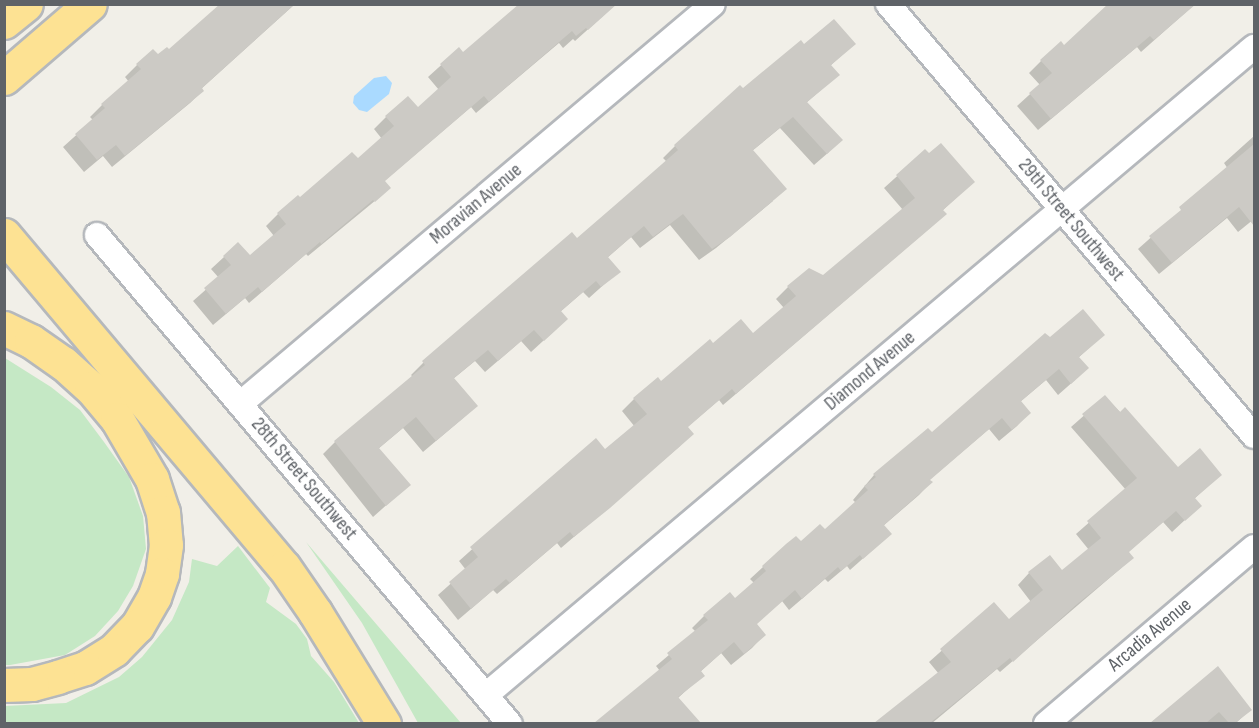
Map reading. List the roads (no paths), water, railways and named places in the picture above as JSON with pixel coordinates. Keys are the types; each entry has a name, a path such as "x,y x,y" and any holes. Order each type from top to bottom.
{"highway":[{"path":"4,22 26,4"},
{"path":"4,78 90,4"},
{"path":"4,235 284,567 315,612 384,723"},
{"path":"4,328 31,341 63,363 91,388 117,418 152,479 162,512 166,545 162,574 154,597 137,626 114,650 85,668 58,677 32,684 4,686"}],"street":[{"name":"Moravian Avenue","path":"240,404 713,4"},
{"name":"29th Street Southwest","path":"888,4 1254,436"},
{"name":"Diamond Avenue","path":"486,695 1254,47"},
{"name":"28th Street Southwest","path":"97,235 510,723"},
{"name":"Arcadia Avenue","path":"1046,723 1254,547"}],"water":[{"path":"386,76 392,83 389,94 367,112 359,110 353,103 354,96 374,78"}]}
